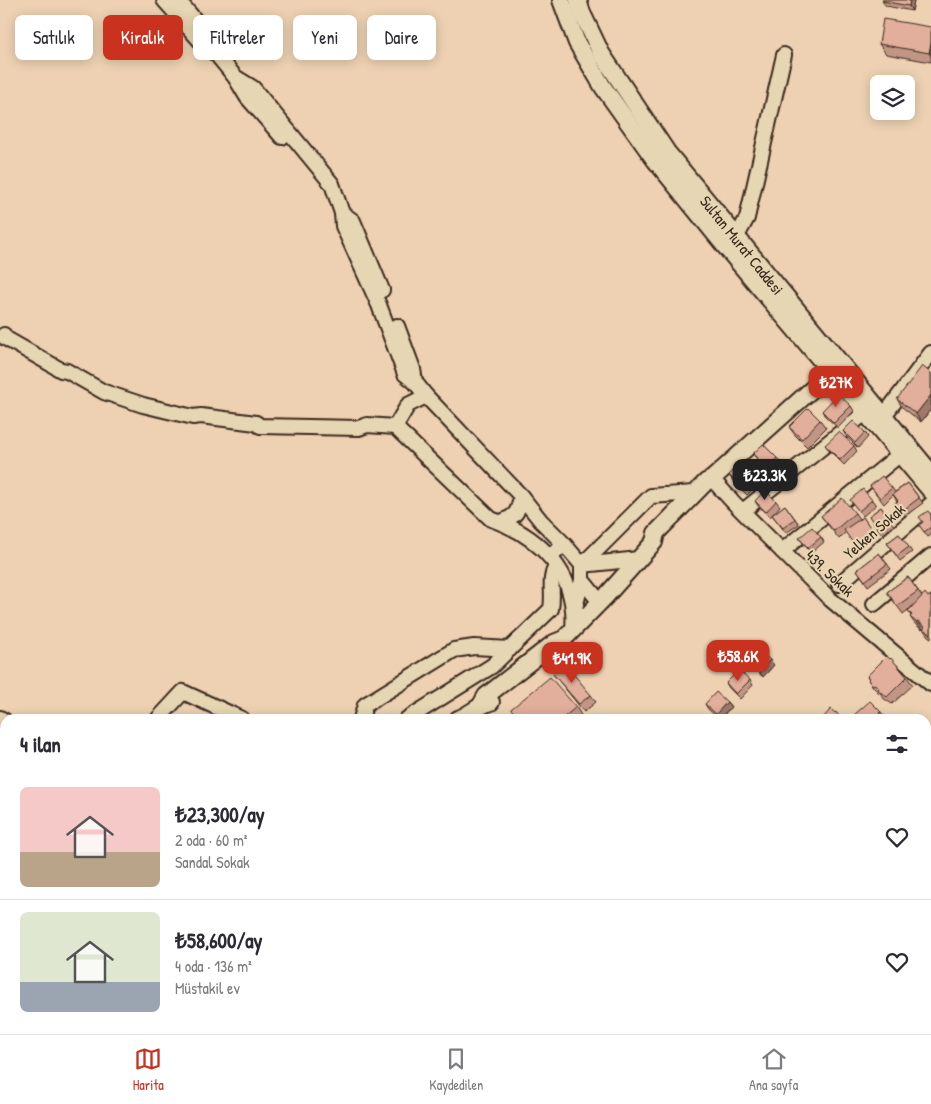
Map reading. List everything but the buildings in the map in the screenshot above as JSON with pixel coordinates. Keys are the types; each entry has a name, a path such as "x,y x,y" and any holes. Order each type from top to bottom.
{"main road":[{"path":"560,0 577,43 604,87 655,160 732,243"},
{"name":"Sultan Murat Caddesi","path":"578,0 582,13 601,53 666,152 732,243 836,368 884,417 931,473"},
{"path":"467,714 481,704 486,696 554,643 600,602 654,542 656,534 694,493 836,368"},
{"name":"Sultan Murat Caddesi","path":"836,368 865,413 899,455 931,490"},
{"path":"654,542 662,540 711,486 712,479"}],"street":[{"path":"164,0 193,33"},
{"path":"178,0 193,18"},
{"path":"732,243 747,218 784,55"},
{"path":"221,60 235,76 247,97 340,209 343,226 379,305 405,374 415,382 521,496 541,521 582,565 582,580 570,627"},
{"path":"2,333 63,365 67,371 104,392 137,402 145,400 193,412 201,416 256,423 258,419 362,420 367,425 395,427 491,519 511,526 524,534 538,545 553,562 562,573 572,597 570,627"},
{"path":"884,417 931,353"},
{"path":"395,427 408,406 426,396"},
{"path":"743,511 865,413"},
{"path":"782,551 899,455"},
{"name":"439. Sokak","path":"712,479 830,599 931,684"},
{"path":"582,565 651,496 694,493"},
{"path":"501,522 512,518 518,510 521,496"},
{"name":"Yelken Sokak","path":"839,584 931,504"},
{"path":"415,714 492,666 551,609 553,599 551,575 553,562 564,544"},
{"path":"874,604 931,556"},
{"path":"582,565 639,559"},
{"path":"582,580 600,602"},
{"path":"362,714 365,705 454,650 474,648 510,649"},
{"path":"163,714 183,692 231,714"}]}
